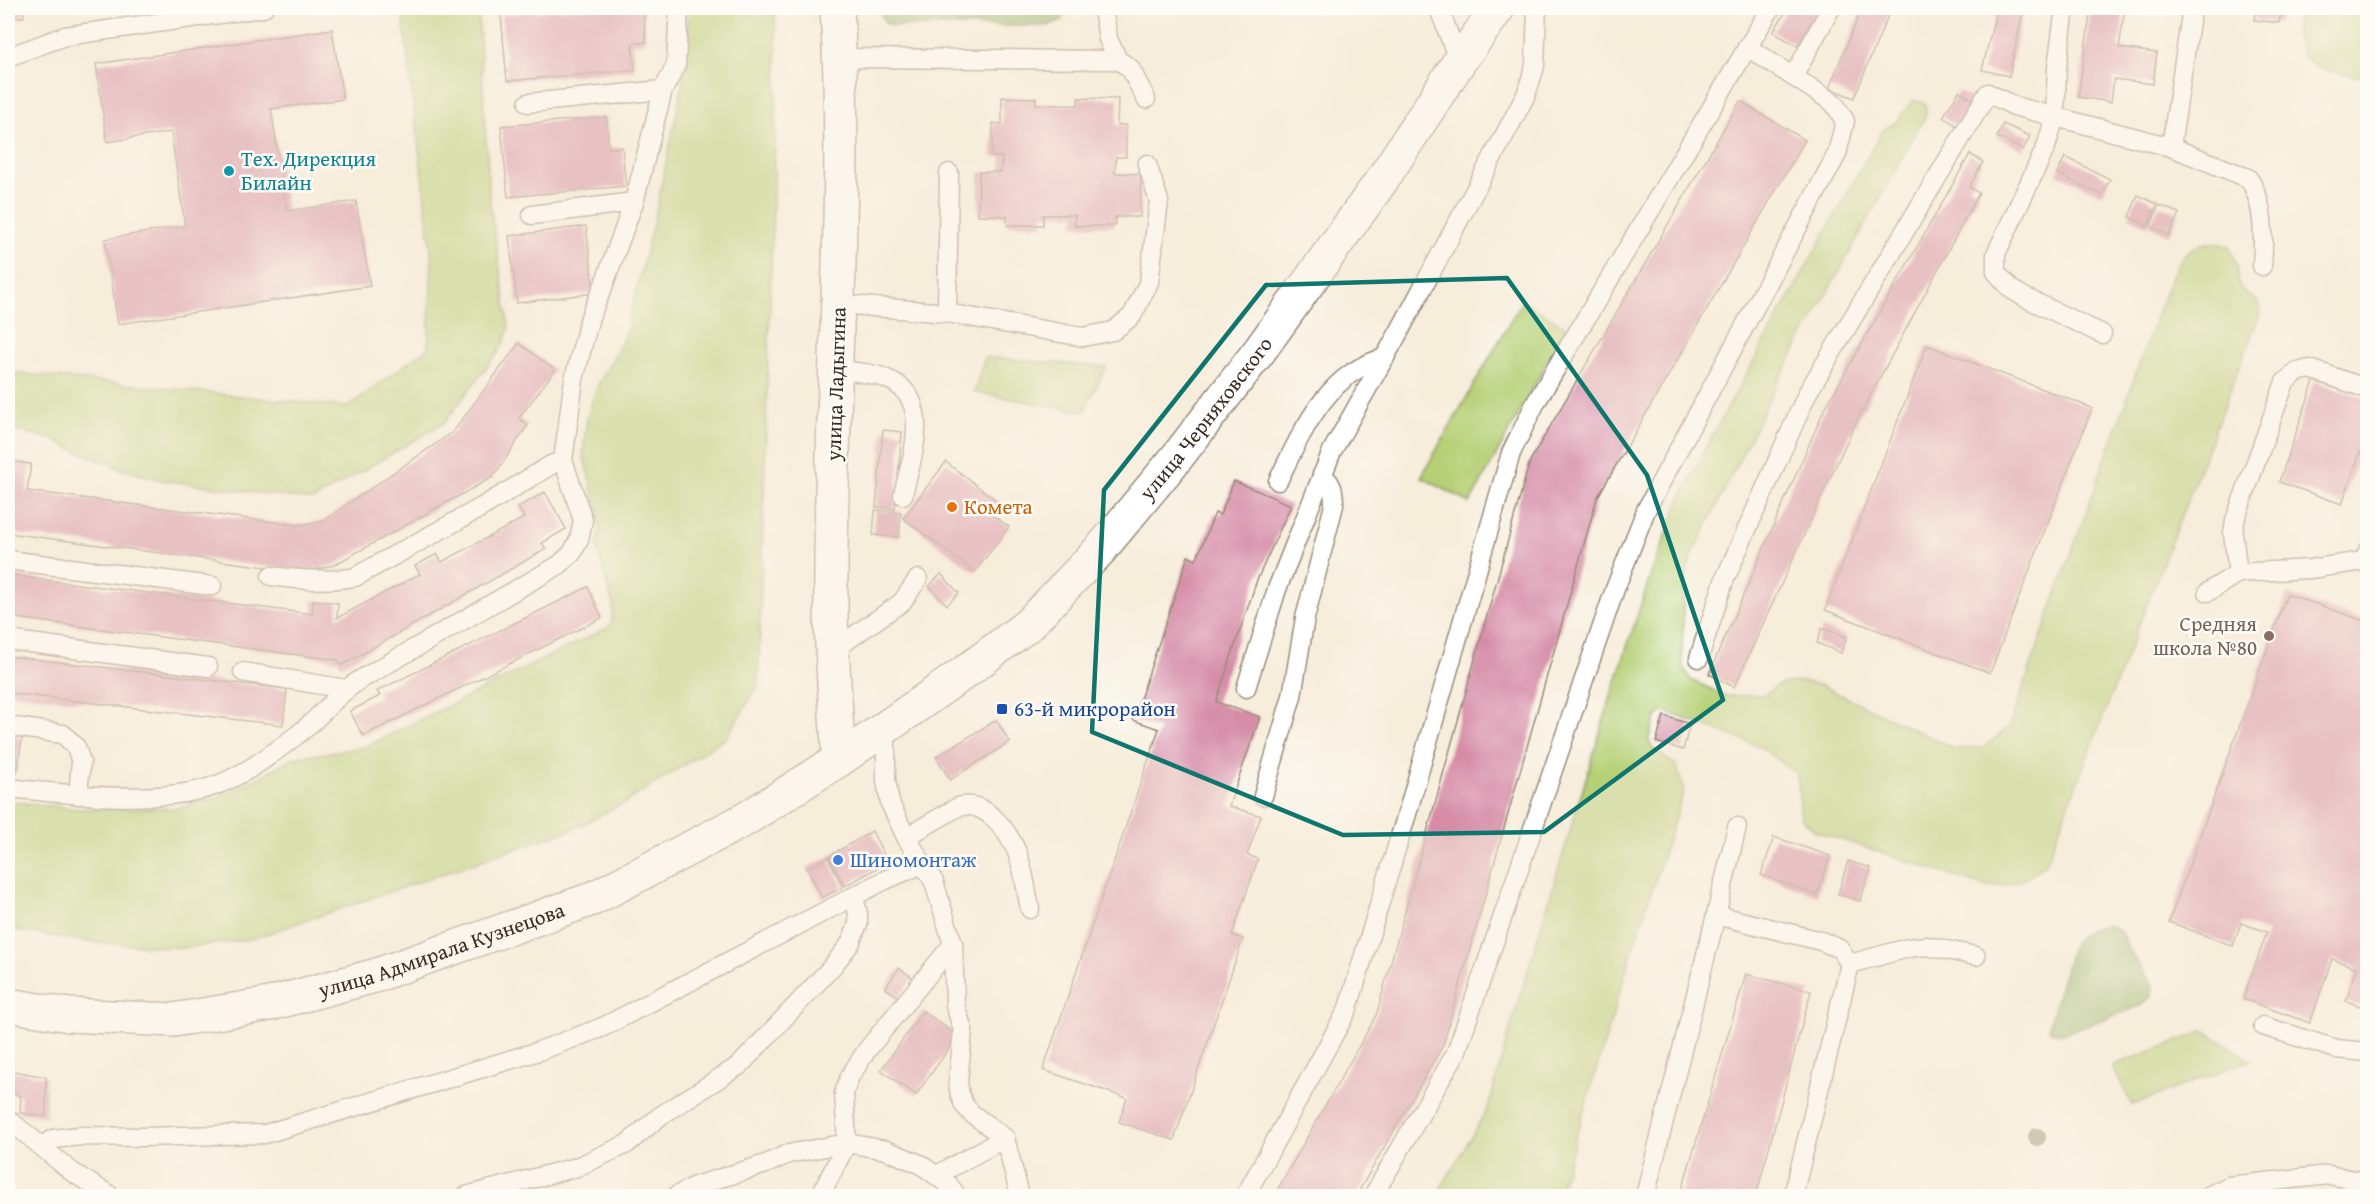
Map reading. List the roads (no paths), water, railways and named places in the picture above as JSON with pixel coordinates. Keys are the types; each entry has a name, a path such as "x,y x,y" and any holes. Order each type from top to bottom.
{"main road":[{"name":"улица Ладыгина","path":"837,8 840,58 838,304 831,570 832,651 839,760"},
{"name":"улица Черняховского","path":"839,760 1028,625 1100,550 1178,456 1260,350 1382,180 1459,62 1498,8"},
{"name":"улица Адмирала Кузнецова","path":"8,1005 69,1015 173,1020 270,1004 374,976 592,899 744,820 839,760"}],"lane":[{"path":"8,57 65,36 263,8"},
{"path":"8,788 78,795 172,796 212,787 243,772 299,734 346,689 559,565 572,553 579,540 583,520 563,460 574,380 590,317 634,202 663,90 676,65 679,8"},
{"path":"1103,8 1108,39 1118,60 1130,68 1146,99"},
{"path":"1439,8 1459,62"},
{"path":"1246,688 1277,589 1332,451 1526,95 1535,66 1537,8"},
{"path":"1245,1197 1347,1011 1400,839 1511,453 1536,402 1771,8"},
{"path":"1794,75 1831,8"},
{"path":"2065,8 2057,67 2055,117 2046,147 1996,254 1996,272 2011,289 2024,297 2102,334"},
{"path":"2170,147 2192,8"},
{"path":"1373,1197 1456,1053 1615,589 1646,510 1837,153 1845,121 1834,103 1794,75 1747,47"},
{"path":"840,58 1118,60"},
{"path":"528,103 663,90"},
{"path":"1699,658 1724,581 1808,392 1988,93 2014,106 2170,147 2248,178 2257,200 2264,238 2262,266"},
{"path":"838,304 947,313 1083,337 1113,331 1132,316 1149,282 1159,201 1147,164"},
{"path":"947,313 949,173"},
{"path":"532,216 634,202"},
{"path":"1278,481 1294,449 1331,389 1348,374 1369,361 1384,357"},
{"path":"2238,573 2233,533 2235,520 2285,382 2297,372 2310,369 2367,389"},
{"path":"837,370 876,375 889,380 904,391 911,402 917,437 903,495"},
{"path":"271,576 303,580 336,580 355,577 563,460"},
{"path":"1263,796 1292,696 1310,595 1334,505 1334,489 1322,475"},
{"path":"2208,592 2238,573 2342,565 2363,561 2367,551"},
{"path":"8,560 212,586"},
{"path":"832,651 902,602 918,579"},
{"path":"8,640 208,667"},
{"path":"243,672 346,689"},
{"path":"886,725 886,780 890,803 906,837 938,891 953,944 955,1005 963,1030 958,1083 960,1095 964,1105 972,1114 1005,1138 1020,1197"},
{"path":"8,726 63,735 76,747 81,762 78,795"},
{"path":"906,837 958,807 979,806 990,815 1016,850 1030,909"},
{"path":"1645,1197 1737,827"},
{"path":"42,1146 53,1138 79,1136 265,1134 539,1052 603,1027 922,864"},
{"path":"466,1197 577,1167 627,1144 660,1116 740,1065 831,968 850,944 858,924 854,897"},
{"path":"1716,915 1821,941 1840,949 1850,964 1793,1197"},
{"path":"820,1197 847,1143 844,1093 850,1076 867,1050 953,944"},
{"path":"1850,964 1917,947 1954,950 1976,956"},
{"path":"2263,1026 2336,1049 2367,1052"},
{"path":"8,1119 72,1172 111,1197"},
{"path":"937,1175 1005,1138"},
{"path":"676,1197 695,1186 766,1164 788,1154 847,1143 886,1150 920,1164 948,1184 957,1197"},
{"path":"2208,1197 2229,1186 2329,1175 2355,1180 2367,1186"}],"place":[{"name":"Тех. Дирекция Билайн","path":"229,171"},
{"name":"Комета","path":"952,507"},
{"name":"Средняя школа №80","path":"2269,636"},
{"name":"63-й микрорайон","path":"1002,709"},
{"name":"Шиномонтаж","path":"838,860"}]}
